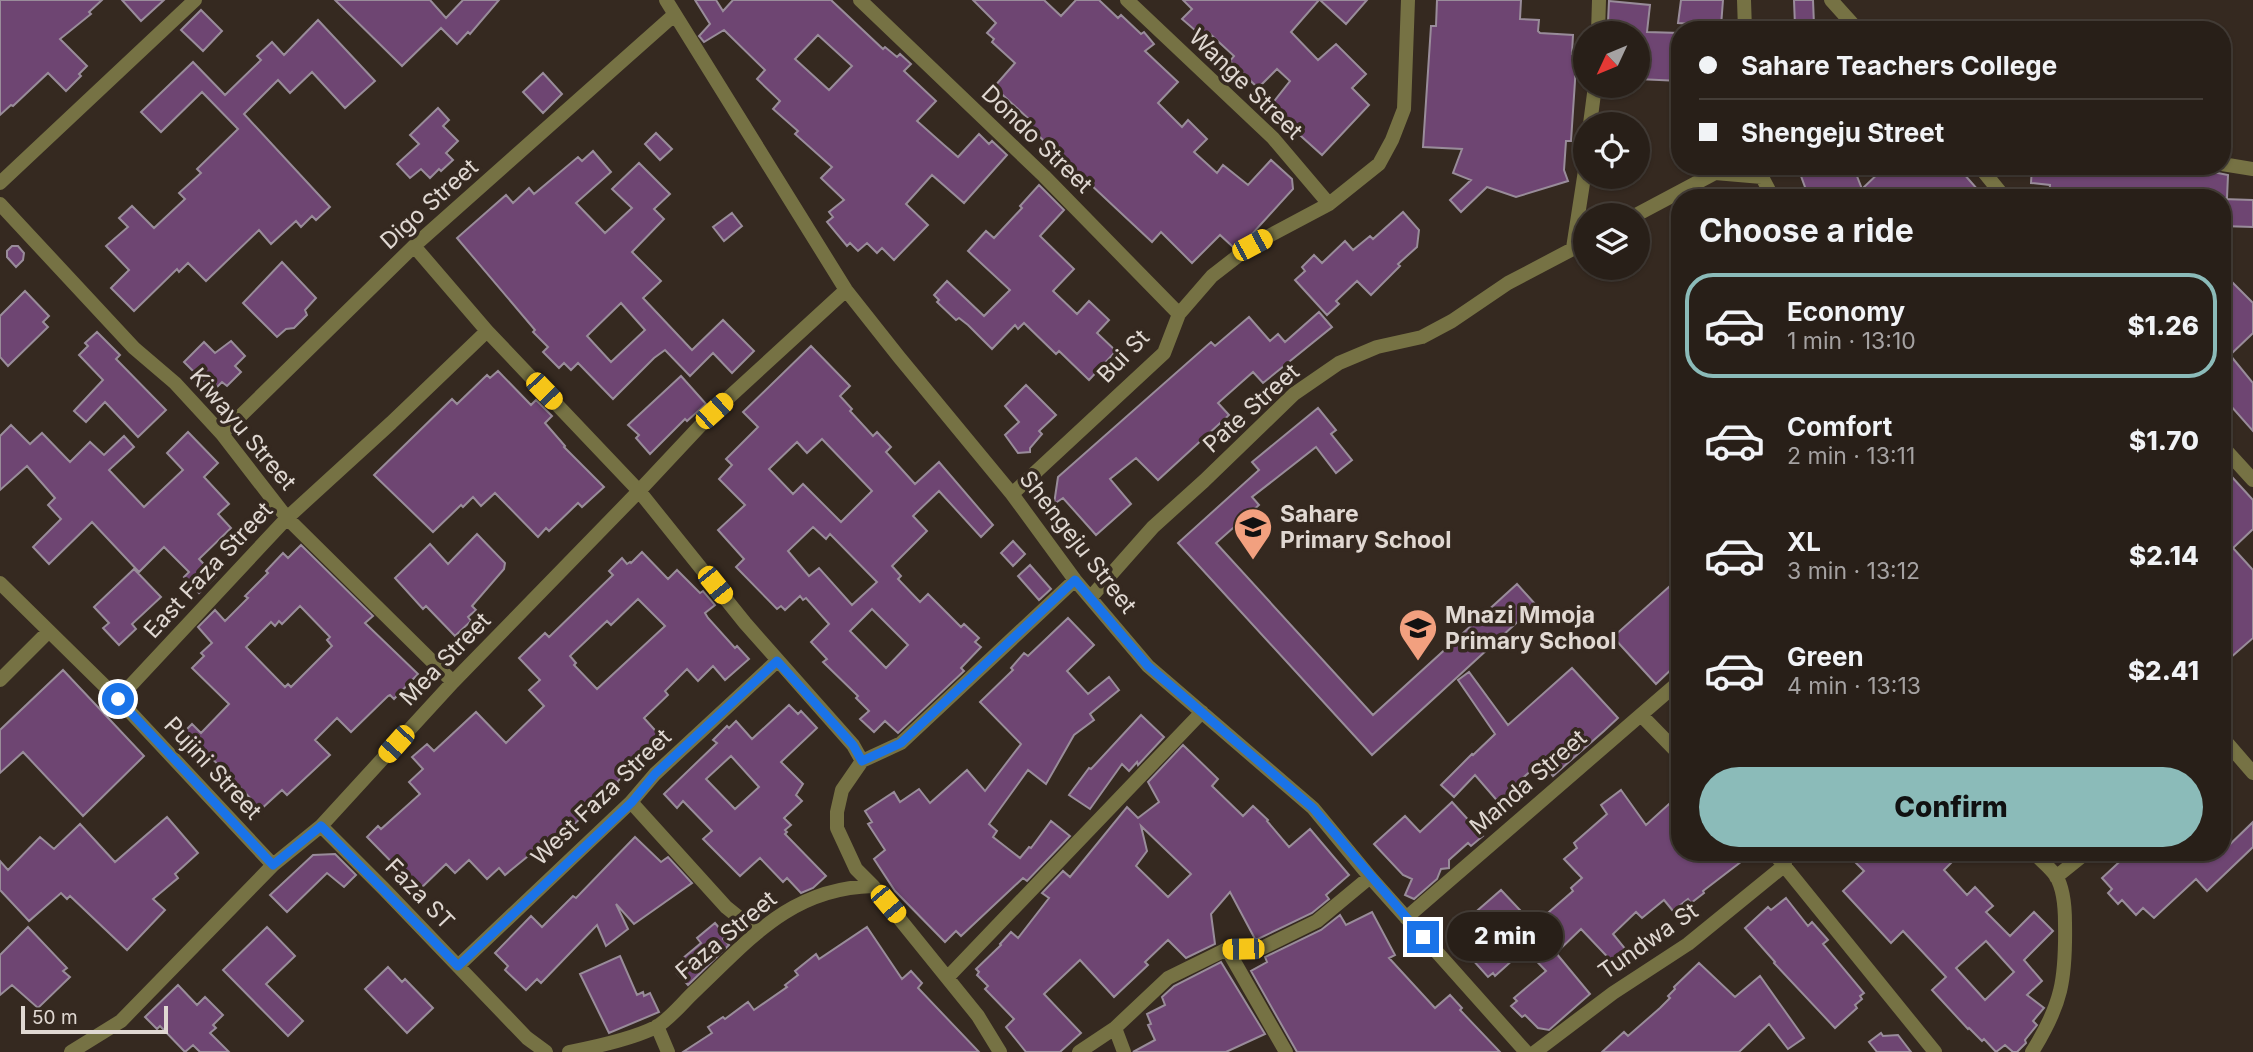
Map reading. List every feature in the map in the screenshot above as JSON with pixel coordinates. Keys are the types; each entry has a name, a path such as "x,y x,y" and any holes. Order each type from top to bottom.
{"street":[{"path":"0,183 195,0"},
{"name":"Shengeju Street","path":"666,0 846,290 1012,494 1075,580 1148,666 1313,808 1370,877 1526,1052"},
{"name":"Dondo Street","path":"860,0 1044,176 1179,314"},
{"name":"Wange Street","path":"1127,0 1273,138 1329,204"},
{"name":"Bui St","path":"1012,494 1164,353 1179,314 1212,276 1252,245 1329,204 1379,164 1404,109 1408,0"},
{"path":"1598,21 1599,0"},
{"path":"1744,0 1745,21"},
{"path":"1830,0 1850,21"},
{"name":"Digo Street","path":"222,434 414,246 674,15"},
{"path":"2231,165 2253,169"},
{"path":"1685,189 1711,175"},
{"path":"1986,175 1998,189"},
{"path":"1650,208 1671,196"},
{"name":"Kiwayu Street","path":"0,204 134,348 175,383 222,434 287,518 453,682"},
{"path":"414,246 487,331 639,491 777,661 853,745 862,761"},
{"name":"Pate Street","path":"1091,597 1153,527 1224,463 1294,394 1339,363 1377,347 1422,337 1452,321 1508,283 1573,248"},
{"name":"Mea Street","path":"71,1052 121,1021 273,865 321,826 453,682 714,411 846,290"},
{"name":"East Faza Street","path":"118,699 287,518 487,331"},
{"path":"2231,456 2253,480"},
{"path":"1000,1052 978,1016 948,977 856,869 837,828 837,812 842,790 862,761 901,743 1075,580"},
{"name":"Pujini Street","path":"0,583 118,699 273,865"},
{"path":"0,680 48,632"},
{"name":"West Faza Street","path":"458,966 632,802 655,774 777,661"},
{"name":"Manda Street","path":"1406,918 1671,689"},
{"path":"948,977 1202,712"},
{"path":"1641,715 1671,746"},
{"path":"2231,749 2253,773"},
{"path":"632,802 726,907 757,932"},
{"name":"Faza ST","path":"321,826 527,1038 547,1052"},
{"path":"1781,861 1935,1052"},
{"path":"2032,1052 2051,1022 2063,983 2066,951 2065,904 2056,877 2041,861"},
{"path":"2056,877 2076,861"},
{"name":"Tundwa St","path":"1535,1052 1613,993 1688,944 1785,865"},
{"path":"1079,1052 1115,1028 1168,978 1227,949 1260,949 1317,921 1370,877"},
{"name":"Faza Street","path":"569,1052 614,1041 657,1026 782,912 821,894 849,886 873,886"},
{"path":"1227,949 1286,1052"},
{"path":"657,1026 668,1052"},
{"path":"1115,1028 1124,1052"}],"building":[{"path":"0,0 102,0 89,12 91,14 60,39 87,66 79,74 81,76 66,91 48,73 0,115"},
{"path":"122,0 164,0 141,21"},
{"path":"335,0 430,0 446,18 463,0 499,0 470,34 468,32 457,44 441,28 402,66"},
{"path":"695,0 716,0 723,11 733,0 831,0 883,49 885,47 897,57 900,54 911,64 904,71 936,101 917,121 944,145 958,157 979,134 989,144 992,141 1007,155 964,203 932,175 906,204 928,225 894,260 882,248 877,253 867,243 858,251 850,243 847,246 827,222 833,217 829,212 844,200 821,178 832,167 795,134 798,131 773,109 780,101 757,79 765,70 724,30 704,42 699,36 710,24","holes":["818,35 852,66 829,90 795,59"]},
{"path":"973,0 1044,0 1061,16 1076,0 1099,0 1118,18 1121,15 1141,34 1144,32 1154,44 1145,51 1178,82 1158,103 1182,127 1188,120 1207,139 1194,152 1217,173 1223,165 1248,185 1271,160 1292,179 1293,189 1253,233 1233,247 1220,235 1192,263 1161,232 1152,242 1027,125 1031,121 994,87 1015,63 992,42 994,39 987,33 996,23"},
{"path":"1183,0 1319,0 1291,32 1318,60 1336,44 1366,74 1352,88 1369,105 1322,155 1272,110 1275,107 1272,104 1290,81 1277,69 1258,88 1230,61 1234,56 1209,33 1204,38 1182,19 1192,9"},
{"path":"1320,0 1367,0 1346,24"},
{"path":"1437,0 1521,0 1520,19 1539,20 1540,33 1573,35 1571,141 1566,141 1564,170 1568,181 1516,197 1487,187 1461,212 1450,200 1471,180 1453,173 1462,149 1423,147 1431,26 1436,26"},
{"path":"1681,0 1723,0 1721,21 1678,21"},
{"path":"1794,0 1813,0 1814,21 1795,21"},
{"path":"1609,1 1650,5 1648,21 1608,21"},
{"path":"201,10 222,31 203,51 181,30"},
{"path":"318,20 375,81 345,108 312,72 290,93 278,80 244,114 330,207 316,220 312,216 301,227 296,221 271,244 259,230 206,281 188,263 179,272 177,269 134,311 111,288 129,270 106,246 128,227 119,218 132,206 154,228 185,199 179,193 201,173 197,169 238,129 202,92 161,132 141,112 193,62 225,95 261,60 257,56 272,42 284,55"},
{"path":"1650,32 1671,33 1671,81 1650,80"},
{"path":"543,73 562,94 543,113 523,92"},
{"path":"438,108 449,120 443,126 458,141 446,153 453,160 430,178 421,169 410,178 397,164 419,144 410,135"},
{"path":"656,133 672,149 660,160 645,144"},
{"path":"593,151 611,172 576,203 605,233 632,208 612,189 639,163 670,194 654,209 664,219 632,252 661,281 643,298 692,350 723,320 754,351 732,373 713,353 690,376 665,350 613,399 578,363 571,370 564,363 559,368 543,352 548,347 457,238 506,195 513,203 529,188 534,194 578,157 582,161","holes":["621,303 645,330 611,362 587,336"]},
{"path":"1857,175 1862,189 1806,189 1801,176"},
{"path":"1877,175 1965,175 1977,189 1862,189"},
{"path":"2031,175 2228,175 2227,189 2050,189 2050,185 2031,183"},
{"path":"1039,185 1064,210 1040,236 1074,269 1053,291 1077,314 1089,301 1109,320 1097,333 1116,351 1089,380 1059,351 1056,354 1024,323 1018,329 1015,325 992,349 968,325 959,318 956,320 937,302 939,300 934,295 947,281 984,316 1010,290 968,251 986,231 994,238"},
{"path":"2231,199 2253,200 2253,227 2231,226"},
{"path":"1403,212 1419,230 1417,247 1371,295 1357,281 1336,301 1339,304 1327,315 1295,280 1305,271 1302,267 1314,255 1322,263 1345,241 1353,250 1370,236 1373,239"},
{"path":"732,213 742,226 724,241 713,227"},
{"path":"12,246 18,246 24,253 23,260 16,267 7,257 7,251"},
{"path":"282,262 316,298 305,310 307,315 294,328 286,329 277,337 243,303"},
{"path":"2231,281 2253,303 2253,333 2231,354"},
{"path":"25,291 49,316 43,322 48,327 8,366 0,357 0,316"},
{"path":"1319,312 1332,327 1263,383 1253,372 1218,403 1229,415 1158,480 1136,458 1110,479 1131,504 1096,535 1063,498 1054,504 1058,477 1211,342 1215,346 1249,317 1270,341 1278,334 1285,342"},
{"path":"97,332 120,355 116,359 166,410 138,437 105,402 86,422 74,411 103,380 79,355 88,346 85,343"},
{"path":"231,341 245,356 235,366 241,372 227,386 222,382 213,391 184,362 204,342 215,353"},
{"path":"811,346 850,386 840,396 852,409 850,411 873,436 877,432 891,447 886,452 915,484 939,462 993,525 981,537 939,491 913,516 927,531 892,566 901,576 898,579 920,602 928,594 961,627 964,624 979,638 975,642 981,647 961,668 964,671 898,733 885,721 874,732 860,719 869,711 856,698 858,696 823,662 827,659 811,642 829,624 806,598 803,600 800,596 785,610 781,606 777,609 736,567 744,559 718,530 745,505 719,479 732,465 726,459 758,427 743,412","holes":["822,439 872,491 841,522 803,484 793,494 769,469 797,442 807,453","813,527 826,539 830,534 877,582 852,605 819,568 809,576 788,551","872,609 908,645 886,668 850,631"]},
{"path":"2231,356 2253,383 2253,431 2231,406"},
{"path":"498,371 531,405 536,400 552,416 545,423 564,447 604,487 582,507 578,503 549,531 546,528 538,537 495,493 481,506 473,497 433,532 374,475 452,399 457,404 487,375 490,378"},
{"path":"681,376 706,404 687,421 685,419 650,454 636,438 639,435 628,425"},
{"path":"1026,385 1056,415 1039,431 1042,434 1030,448 1030,452 1018,453 1005,435 1019,422 1005,406"},
{"path":"1318,408 1336,430 1331,434 1352,460 1336,473 1316,447 1252,497 1259,505 1216,543 1373,715 1517,584 1536,605 1372,755 1178,543 1259,470 1252,462"},
{"path":"11,425 30,444 42,433 70,462 90,442 104,455 124,436 134,447 109,470 144,507 183,470 167,453 188,432 218,463 204,477 229,504 218,514 231,528 199,559 216,577 199,593 184,577 189,572 164,547 139,572 92,522 49,564 33,547 61,519 48,505 55,498 27,466 0,490 0,436"},
{"path":"2231,476 2253,500 2253,529 2233,548 2253,570 2253,638 2231,657"},
{"path":"477,534 505,563 504,569 472,606 476,610 468,617 471,621 455,636 426,606 423,609 395,578 430,544 448,564"},
{"path":"1013,541 1025,554 1013,566 1001,553"},
{"path":"301,545 373,616 365,623 418,674 394,699 388,696 351,732 337,718 315,740 330,755 287,795 282,790 259,811 250,798 204,751 200,755 180,736 192,724 201,733 229,704 192,668 204,656 201,653 212,643 198,627 215,610 225,621 248,598 245,596 283,553 288,558","holes":["300,606 330,637 327,640 332,646 291,687 288,684 285,687 246,647 271,622 275,626 279,621 282,624"]},
{"path":"642,552 668,579 677,570 700,593 703,591 715,605 705,613 708,618 735,648 737,646 749,659 725,680 713,666 698,681 687,669 665,691 668,695 644,718 662,738 551,846 548,842 505,875 499,868 487,879 469,860 455,873 446,864 419,890 367,837 378,826 381,829 420,794 409,782 423,769 412,757 427,744 434,751 476,712 506,743 544,706 529,690 540,680 519,658 545,633 549,637 613,575 609,571 622,558 627,564","holes":["638,599 665,626 597,689 574,665 576,663 570,656 607,621 611,625"]},
{"path":"1030,565 1051,589 1039,600 1018,576"},
{"path":"134,569 161,597 132,624 136,629 119,645 103,628 109,623 94,607"},
{"path":"1671,585 1671,670 1656,684 1613,637"},
{"path":"1068,618 1094,645 1067,671 1088,694 1109,677 1119,690 1090,714 1094,720 1074,735 1046,784 1028,770 989,824 997,831 993,837 1020,858 1051,821 1070,836 1027,881 1023,878 961,936 956,931 945,942 895,891 874,859 885,850 868,824 872,822 865,811 894,792 900,802 919,789 930,803 967,770 985,791 1021,744 980,702 1013,670 1011,668 1024,653 1028,656"},
{"path":"1572,668 1618,718 1604,731 1553,776 1541,762 1517,783 1520,786 1500,804 1475,775 1454,797 1441,785 1495,734 1458,680 1469,672 1508,725"},
{"path":"63,670 144,756 83,816 23,752 0,773 0,730"},
{"path":"789,705 798,714 801,711 817,728 781,762 803,784 796,795 802,801 784,818 791,825 785,830 785,834 826,876 813,888 801,893 787,878 783,882 760,858 740,876 703,839 712,831 683,801 677,808 664,794 717,743 713,740 727,726 729,728 736,721 752,739","holes":["731,756 759,787 735,809 706,779"]},
{"path":"1141,715 1164,737 1129,771 1122,764 1090,809 1069,795 1089,768 1091,769"},
{"path":"1183,745 1218,779 1212,786 1243,816 1253,806 1289,847 1310,829 1349,875 1326,895 1329,899 1312,913 1258,939 1255,939 1230,892 1211,914 1215,944 1186,958 1168,940 1145,962 1148,965 1114,997 1080,960 1044,994 1081,1033 1060,1052 1026,1052 1006,1027 1014,1019 985,989 988,986 977,975 979,972 976,969 1011,932 1018,938 1049,898 1042,893 1063,871 1070,877 1127,807 1138,818 1159,802 1148,782","holes":["1141,826 1191,874 1168,897 1136,866 1147,851"]},
{"path":"1621,790 1646,825 1671,802 1671,861 1742,861 1691,903 1688,899 1673,911 1664,900 1642,918 1636,912 1613,934 1631,956 1617,967 1581,929 1556,953 1590,994 1549,1030 1538,1028 1511,1006 1517,1001 1514,998 1546,971 1525,949 1495,976 1493,973 1488,977 1463,949 1466,946 1461,939 1463,923 1501,890 1534,925 1573,891 1571,888 1582,878 1564,859 1577,848 1574,843 1607,814 1601,805"},
{"path":"1452,802 1483,836 1471,846 1468,843 1449,860 1449,868 1441,869 1437,879 1414,899 1405,895 1412,879 1403,875 1374,844 1405,816 1420,832"},
{"path":"167,817 198,853 175,874 178,878 153,899 165,910 127,950 70,896 67,899 61,893 29,921 0,890 0,861 8,870 40,837 54,849 80,824 115,862"},
{"path":"2253,822 2253,847 2207,891 2196,879 2154,918 2143,908 2136,915 2122,900 2118,904 2108,893 2112,889 2102,878 2120,861 2231,861 2231,843"},
{"path":"635,837 661,862 668,857 692,883 634,924 616,904 628,929 606,946 597,925 541,983 537,979 526,990 505,970 508,966 495,953 531,916 542,927 573,896 576,898"},
{"path":"335,854 356,875 344,887 327,873 287,912 270,895 313,855"},
{"path":"1854,861 1949,861 1951,863 1944,870 1967,895 1975,887 1993,906 1986,912 2010,936 2034,912 2053,931 2024,960 2042,981 2027,995 2044,1008 2033,1021 2037,1025 2025,1040 2026,1043 2017,1052 2005,1045 1996,1052 1984,1039 1982,1041 1968,1029 1932,990 1946,977 1903,931 1891,943 1843,891 1864,871","holes":["1986,941 2014,972 1985,1000 1956,968"]},
{"path":"1786,898 1808,926 1812,922 1828,940 1823,944 1864,993 1855,1005 1857,1008 1835,1028 1745,928 1768,907 1771,910"},
{"path":"1372,912 1395,955 1389,958 1435,1008 1450,995 1462,1008 1460,1010 1500,1052 1297,1052 1251,971 1267,962 1265,957 1321,930 1340,915 1346,925"},
{"path":"715,923 726,936 723,939 729,945 688,985 677,973 688,963 683,958 701,943 697,938"},
{"path":"28,927 67,968 63,971 70,977 38,1008 12,985 0,995 0,955"},
{"path":"267,927 295,956 266,984 303,1021 288,1036 223,970"},
{"path":"867,927 902,979 911,971 922,983 918,988 979,1052 683,1052 712,1033 708,1027 723,1017 725,1019 748,1002 754,1010 787,987 785,985 798,975 795,971 816,954 819,959"},
{"path":"620,956 637,995 650,993 659,1012 609,1033 580,974"},
{"path":"1221,962 1265,1034 1226,1052 1133,1052 1155,1040 1148,1025 1151,1024 1147,1014 1165,1005 1162,997 1174,986"},
{"path":"1699,963 1735,997 1760,976 1804,1038 1788,1049 1769,1024 1739,1052 1602,1052 1624,1032 1628,1036 1660,1008 1670,998 1668,996 1674,987"},
{"path":"388,967 402,982 405,979 433,1008 407,1033 365,989"},
{"path":"178,985 197,1005 205,997 223,1015 213,1025 216,1028 210,1033 229,1052 200,1052 193,1045 185,1052 160,1026 157,1029 145,1017"},
{"path":"1881,1033 1883,1036 1898,1035 1911,1052 1877,1052 1869,1042"}],"place":[{"name":"Sahare Primary School","path":"1253,561"},
{"name":"Mnazi Mmoja Primary School","path":"1418,662"}],"route":[{"path":"118,699 273,865 321,826 458,966 632,802 655,774 777,661 853,745 862,761 901,743 1075,580 1148,666 1313,808 1423,937"}]}
